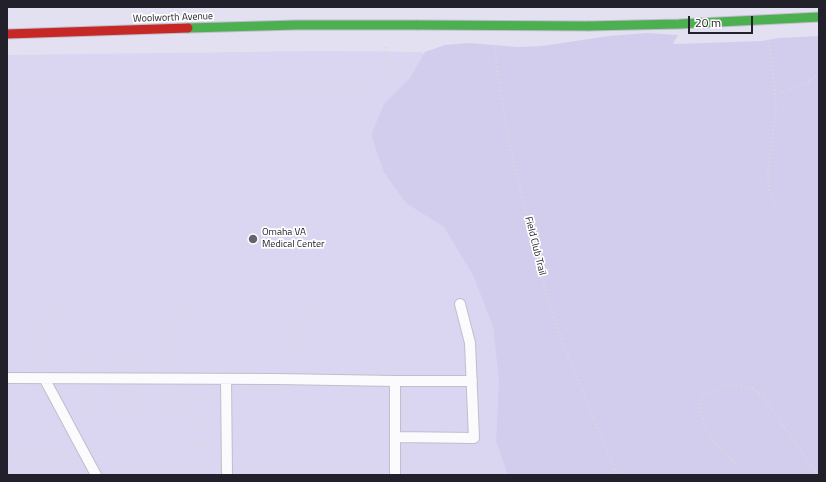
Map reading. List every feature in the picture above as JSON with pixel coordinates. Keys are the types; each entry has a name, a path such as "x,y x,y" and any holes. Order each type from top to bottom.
{"street":[{"name":"Woolworth Avenue","path":"7,34 296,25 588,26 819,17"}],"lane":[{"path":"395,437 474,438 470,343 460,304"},
{"path":"7,378 472,381"},
{"path":"44,378 96,475"},
{"path":"226,379 227,475"},
{"path":"395,380 395,475"}],"path":[{"path":"762,20 768,39 775,94 776,108 768,174 769,188 776,205"},
{"path":"7,89 339,90 355,88 386,74 386,46"},
{"name":"Field Club Trail","path":"495,46 497,70 510,142 546,293 563,344 617,475"},
{"path":"775,94 787,92 804,84 819,74"},
{"path":"26,378 43,348 43,335 62,303"},
{"path":"149,378 165,349 166,336 184,304"},
{"path":"277,379 294,350 293,337 312,304"},
{"path":"738,466 722,452 711,438 700,412 702,397 708,392 725,386 752,388 762,395 818,475"},
{"path":"7,446 19,454 37,458 70,457 73,455"}],"shaded area":[{"path":"647,33 678,35 673,44 762,41 778,38 819,36 819,475 508,475 496,441 499,380 493,326 473,275 444,227 406,203 384,172 371,135 384,104 410,78 425,52 445,45 469,43 518,47 542,46 609,36"},
{"name":"Omaha VA Medical Center","path":"321,51 422,52 462,114 588,475 7,475 7,55"}],"traffic: fast":[{"path":"588,26 679,24 819,17"},
{"path":"188,28 296,25 417,25"},
{"path":"417,25 588,26"}],"traffic: jam":[{"path":"7,34 188,28"}],"place":[{"name":"Omaha VA Medical Center","path":"253,239"}]}
